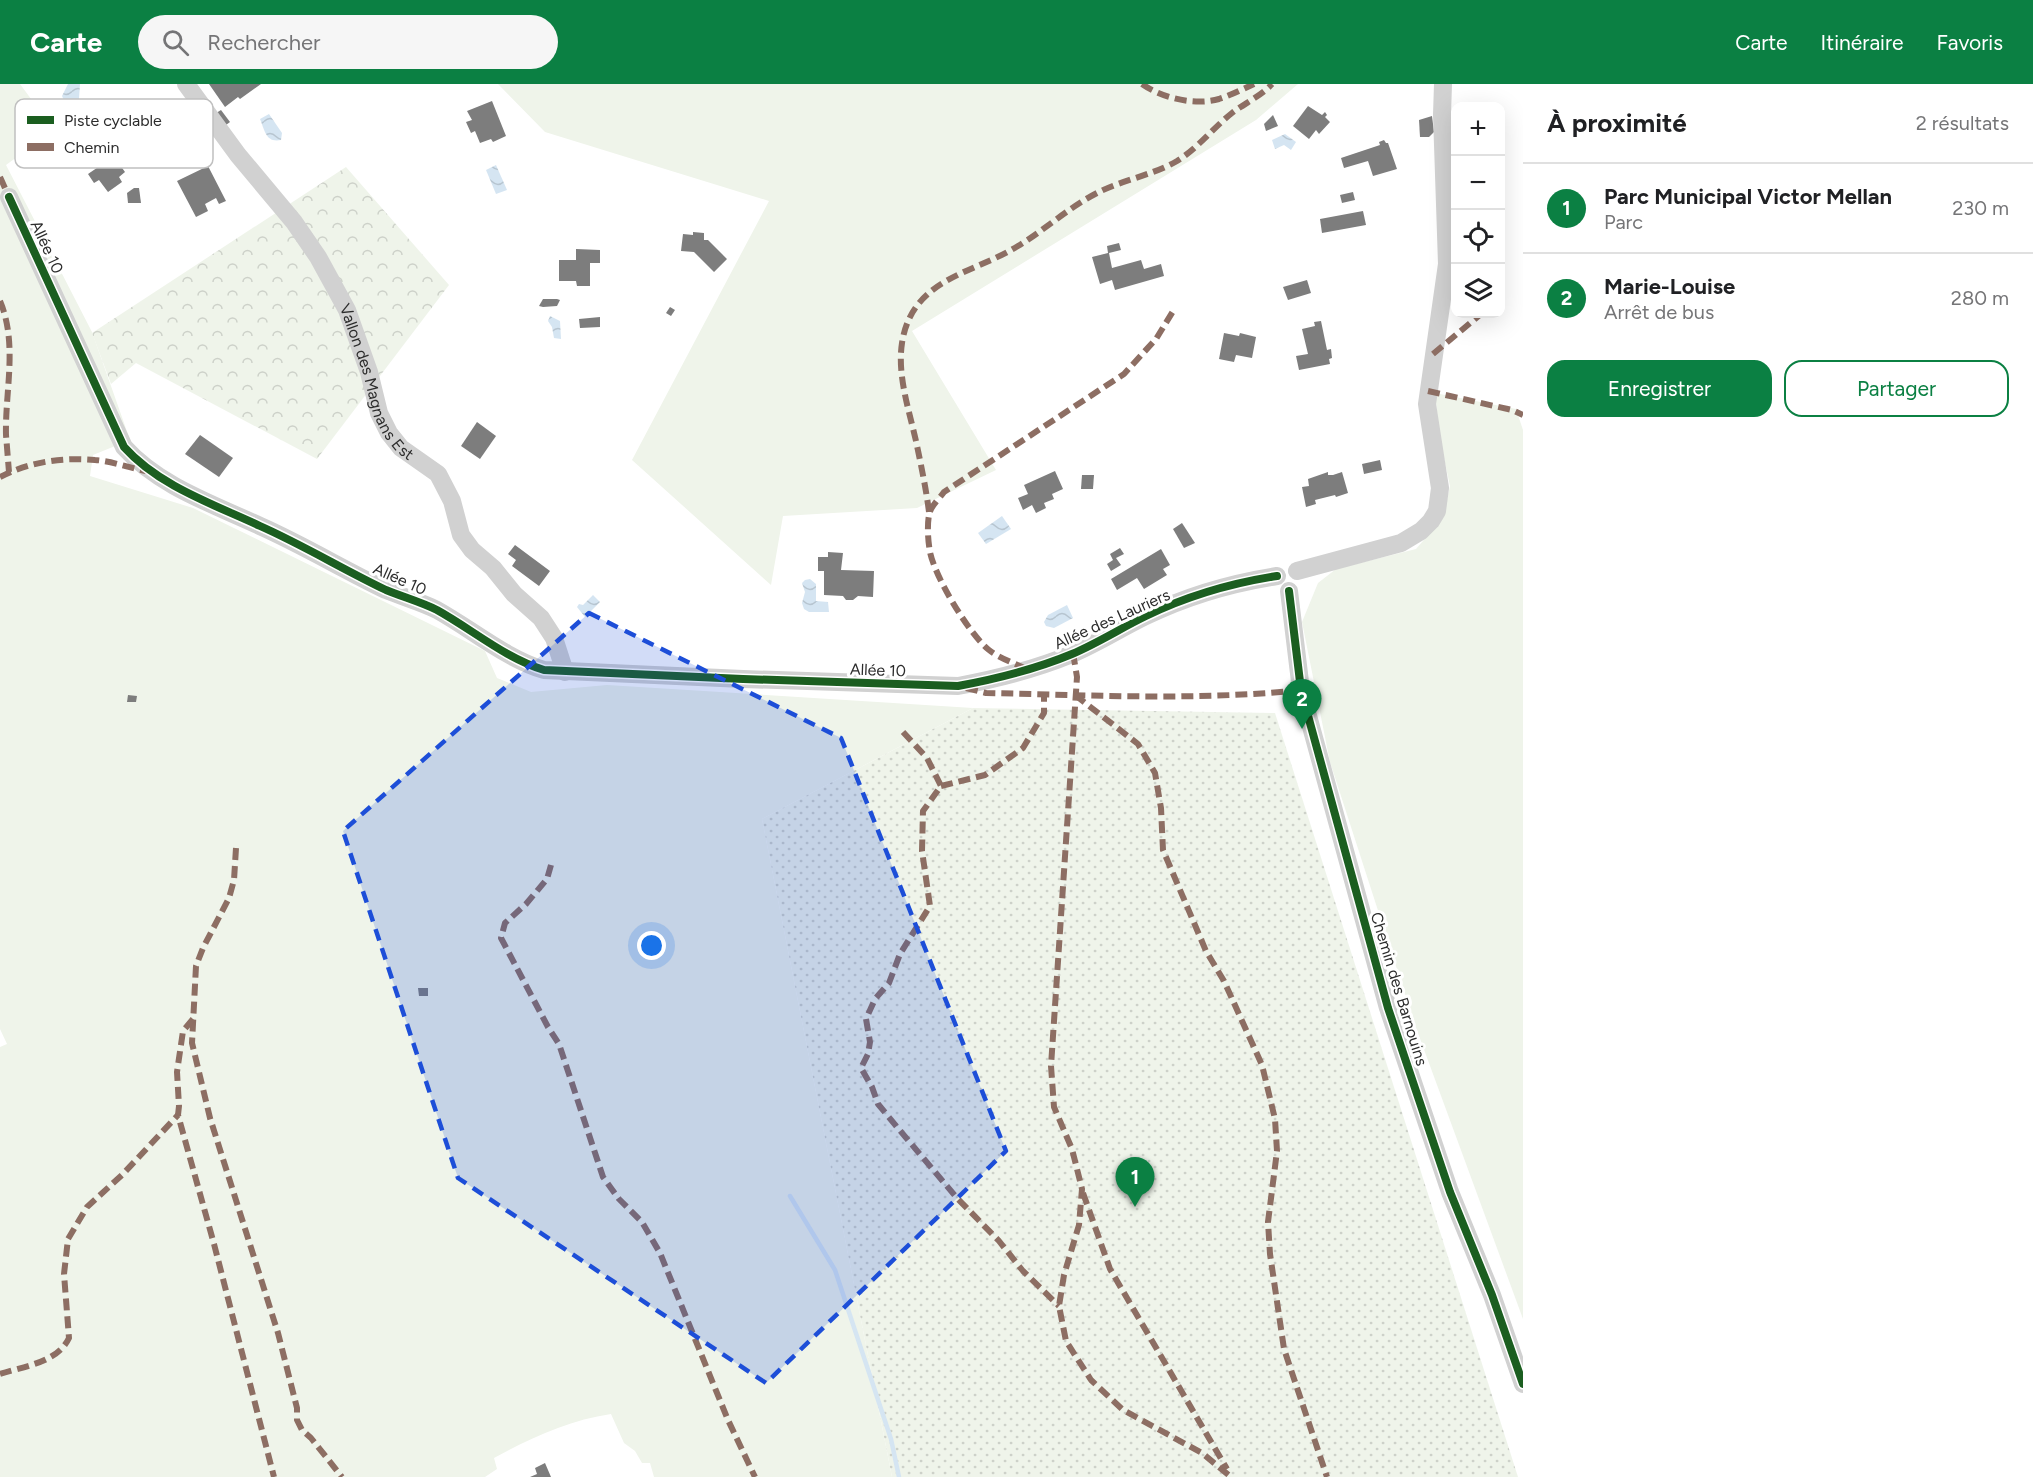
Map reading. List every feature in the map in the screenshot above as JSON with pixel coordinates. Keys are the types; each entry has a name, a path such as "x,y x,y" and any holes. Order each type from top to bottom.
{"street":[{"name":"Vallon des Magnans Est","path":"186,84 197,99"},
{"path":"1298,571 1301,582 1296,588 1289,591 1280,586 1277,576 1286,567 1298,571 1401,543 1421,531 1437,511 1440,488 1427,404 1447,264 1443,84"},
{"name":"Vallon des Magnans Est","path":"213,121 294,222 318,257 347,310 369,372 379,413 389,433 401,448 438,474 452,501 461,535 472,550 493,568 514,594 542,618 554,638 565,672"},
{"name":"Allée 10","path":"9,197 124,447 152,473 219,508 262,526 387,590 435,609 525,664 544,670 958,686"},
{"name":"Allée des Lauriers","path":"958,686 986,681 1073,653 1148,615 1202,594 1242,581 1277,576"},
{"name":"Chemin des Barnouins","path":"1289,591 1301,690 1385,998 1450,1192 1492,1295 1523,1384"}],"highlighted area":[{"path":"589,613 841,738 1006,1151 766,1383 458,1178 343,831"}],"green space":[{"path":"0,84 20,84 31,99 15,99 15,158 6,165 92,332 130,440 93,455 90,476 193,508 485,651 497,678 531,692 607,685 973,708 762,819 892,1477 654,1477 650,1463 642,1463 635,1451 624,1443 611,1414 565,1425 494,1458 497,1469 485,1477 0,1477 0,1047 7,1044 0,1029"},
{"path":"498,84 1298,84 1256,120 912,331 996,470 917,508 783,516 771,585 632,460 769,201 545,132"},
{"path":"346,167 449,285 317,459 136,363 111,384 92,333"},
{"path":"1435,393 1516,409 1523,430 1523,1319 1415,1025 1330,762 1302,622 1318,583 1336,569 1416,549 1443,518 1450,486 1440,440"},
{"path":"973,708 1275,713 1518,1477 892,1477 762,819"}],"water":[{"path":"68,84 80,84 79,99 63,99 62,96"},
{"path":"269,114 282,133 281,140 272,140 265,132 260,119"},
{"path":"1285,134 1296,142 1291,150 1284,145 1275,149 1272,140"},
{"path":"496,165 507,190 496,194 486,170"},
{"path":"550,316 560,321 561,339 554,338 548,321"},
{"path":"1002,516 1011,529 986,544 978,533"},
{"path":"810,579 816,584 816,601 828,602 829,612 809,612 804,609 802,603 805,592 802,583"},
{"path":"593,595 600,602 585,617 577,607 579,604 583,605"},
{"path":"1067,605 1073,618 1054,628 1046,626 1044,622 1048,615"}],"building":[{"path":"209,84 261,84 225,107"},
{"path":"492,101 506,136 493,142 491,139 480,143 475,131 471,133 466,122 472,120 467,111"},
{"path":"1308,106 1322,115 1325,112 1327,115 1325,117 1330,122 1319,134 1316,130 1309,139 1293,126"},
{"path":"221,110 230,122 226,125 213,115"},
{"path":"1273,115 1278,126 1266,131 1264,124"},
{"path":"1432,116 1434,132 1429,137 1420,137 1419,120"},
{"path":"1384,140 1388,143 1397,169 1373,176 1368,161 1344,168 1341,158 1380,145 1379,142"},
{"path":"97,168 122,168 125,172 119,177 122,182 108,192 99,180 94,183 88,174"},
{"path":"204,168 209,168 226,201 219,204 216,198 205,204 208,211 196,217 177,181"},
{"path":"134,188 139,188 141,203 128,203 127,193"},
{"path":"1353,192 1355,200 1342,203 1340,195"},
{"path":"1363,211 1366,225 1322,233 1320,219"},
{"path":"693,232 704,233 704,240 708,240 727,259 714,272 694,252 681,251 683,234 693,235"},
{"path":"1119,243 1121,250 1109,253 1112,268 1141,260 1144,269 1161,264 1164,276 1115,290 1112,280 1100,284 1092,257 1108,253 1107,246"},
{"path":"576,249 600,250 600,263 590,263 590,286 577,286 576,281 559,281 559,260 576,260"},
{"path":"1307,280 1311,293 1288,300 1283,287"},
{"path":"543,299 560,300 557,306 539,306"},
{"path":"670,307 675,310 671,316 666,313"},
{"path":"600,317 600,327 580,328 579,319"},
{"path":"1321,321 1327,350 1331,349 1330,364 1299,370 1296,356 1308,354 1302,329 1315,326 1314,322"},
{"path":"1224,333 1239,336 1240,333 1256,337 1252,358 1236,355 1234,362 1219,359"},
{"path":"477,422 496,436 480,459 461,446"},
{"path":"200,435 233,458 219,477 185,454"},
{"path":"1380,460 1382,470 1364,474 1362,464"},
{"path":"1055,471 1063,489 1052,494 1054,499 1044,503 1046,508 1036,513 1032,505 1023,510 1018,498 1028,494 1024,485"},
{"path":"1328,472 1328,475 1333,475 1342,472 1348,493 1315,500 1316,504 1306,507 1302,487 1309,486 1308,479"},
{"path":"1082,475 1094,475 1093,489 1081,489"},
{"path":"1182,523 1195,543 1184,548 1173,529"},
{"path":"515,545 550,571 539,586 512,566 516,560 508,554"},
{"path":"1120,548 1124,554 1116,558 1121,565 1111,571 1107,564 1113,560 1110,554"},
{"path":"1161,549 1170,565 1163,569 1167,575 1144,589 1137,578 1117,590 1111,579"},
{"path":"828,552 843,553 841,570 874,571 873,597 858,596 853,600 846,600 843,596 824,595 824,571 818,571 818,557 828,557"},
{"path":"128,695 137,696 136,702 127,702"},
{"path":"418,988 428,988 428,996 419,996"},
{"path":"545,1463 551,1477 530,1477 537,1474 535,1468"}],"waterway":[{"path":"790,1196 835,1270 891,1439 899,1477"}],"marked path":[{"path":"1142,84 1169,97 1200,102 1219,99 1254,84"},
{"path":"929,512 901,367 902,343 908,321 918,304 931,291 947,281 1001,256 1097,193 1177,161 1232,113 1272,84"},
{"path":"0,177 9,197"},
{"path":"0,301 10,350 6,418 9,472"},
{"path":"1026,669 989,650 972,631 954,604 939,576 930,552 928,538 930,512 944,492 1124,374 1156,339 1175,308"},
{"path":"1433,354 1476,318"},
{"path":"1428,391 1512,410 1523,415"},
{"path":"0,477 34,464 70,459 114,463 146,471"},
{"path":"1073,653 1077,677 1051,1066 1054,1107 1072,1149 1082,1189 1079,1225 1064,1275 1059,1306 1066,1341 1091,1380 1123,1410 1202,1453 1231,1477"},
{"path":"966,688 986,693 1144,696 1223,695 1301,690"},
{"path":"941,786 985,775 1023,748 1044,713 1044,695"},
{"path":"1075,695 1138,744 1155,773 1161,808 1163,850 1206,951 1224,981 1262,1065 1275,1119 1277,1151 1268,1222 1270,1254 1284,1349 1327,1477"},
{"path":"903,732 927,758 941,786 923,811 922,851 930,906 900,954 889,983 875,999 866,1019 870,1042 868,1054 861,1068 872,1087 878,1104 897,1127 1023,1271 1059,1306"},
{"path":"236,848 234,880 229,898 196,966 192,1043 210,1118 278,1333 297,1408 297,1420 302,1430 342,1477"},
{"path":"551,865 547,879 526,904 505,923 501,938 559,1044 603,1177 619,1199 642,1222 660,1253 728,1420 755,1477"},
{"path":"193,1019 183,1031 177,1072 178,1115 274,1477"},
{"path":"0,1374 39,1362 57,1353 64,1346 69,1338 64,1274 68,1239 87,1207 122,1175 178,1115"},
{"path":"1083,1193 1110,1269 1227,1469"}],"cycle path":[{"path":"9,197 124,447 138,461 153,473 188,493 276,533 386,590 425,604 502,651 544,670 958,686 1016,673 1072,654 1146,616 1194,596 1243,582 1277,576"},
{"path":"1289,591 1301,690 1388,1008 1450,1192 1492,1295 1523,1384"}],"place":[{"name":"Marie-Louise","path":"1302,729"},
{"name":"Parc Municipal Victor Mellan","path":"1135,1207"}]}
